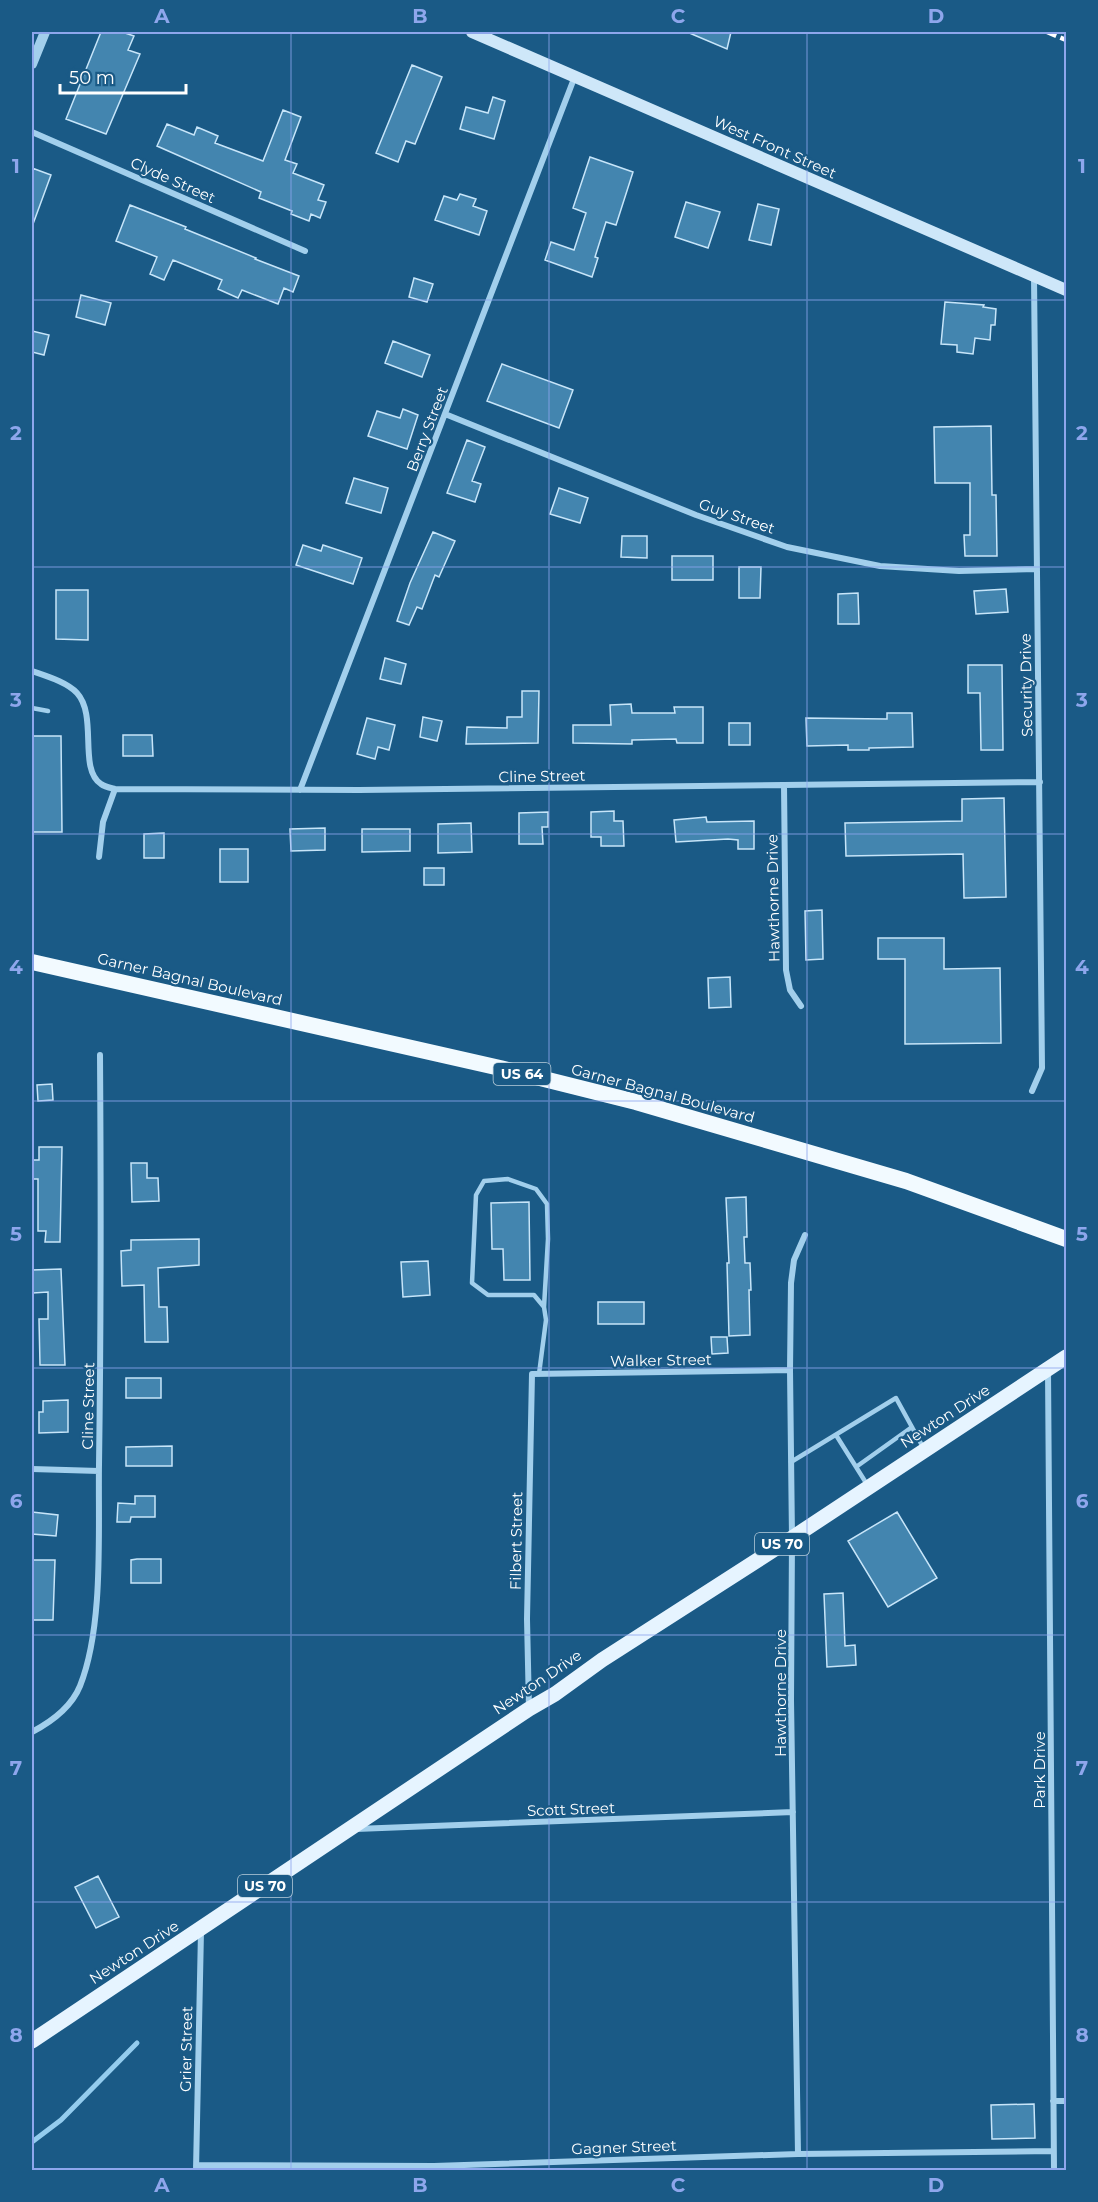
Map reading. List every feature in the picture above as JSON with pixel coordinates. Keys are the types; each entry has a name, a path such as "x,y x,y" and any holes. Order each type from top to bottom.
{"highway":[{"name":"Garner Bagnal Boulevard","path":"32,962 501,1068 636,1102 906,1181 1066,1239"}],"main road":[{"name":"West Front Street","path":"472,32 1066,290"},
{"name":"Newton Drive","path":"32,2040 529,1709 555,1694 602,1660 869,1488 1066,1357"}],"street":[{"path":"32,64 45,32"},
{"name":"Berry Street","path":"300,790 575,76"},
{"name":"Clyde Street","path":"32,132 305,251"},
{"name":"Security Drive","path":"1032,1091 1042,1068 1034,277"},
{"name":"Guy Street","path":"445,414 696,515 787,546 880,566 959,571 1037,569"},
{"path":"32,671 49,677 76,692 87,708 91,772 101,784 115,789 103,822 99,857"},
{"name":"Cline Street","path":"115,789 300,790 1040,782"},
{"name":"Hawthorne Drive","path":"784,785 786,970 790,990 801,1006"},
{"name":"Cline Street","path":"32,1732 67,1708 79,1689 87,1664 95,1620 102,1263 100,1055"},
{"name":"Hawthorne Drive","path":"798,2154 790,1370 791,1283 794,1260 805,1235"},
{"name":"Walker Street","path":"536,1374 790,1370"},
{"name":"Park Drive","path":"1048,1370 1054,2170"},
{"name":"Filbert Street","path":"529,1709 526,1619 536,1374"},
{"path":"32,1468 99,1471"},
{"name":"Scott Street","path":"350,1829 793,1812"},
{"name":"Grier Street","path":"196,2168 201,1929"},
{"path":"1053,2101 1066,2101"},
{"name":"Gagner Street","path":"196,2168 434,2166 798,2154 1053,2151"}],"lane":[{"path":"32,708 48,711"},
{"path":"536,1374 546,1320 544,1307 548,1239 547,1204 536,1189 508,1179 484,1181 476,1196 472,1283 488,1294 534,1295 544,1307"},
{"path":"791,1461 896,1398 925,1451"},
{"path":"856,1467 912,1428"},
{"path":"836,1435 869,1488"}],"building":[{"path":"101,32 122,32 134,36 128,50 140,54 106,134 66,119"},
{"path":"687,32 731,32 727,49"},
{"path":"412,65 442,77 415,144 406,141 398,162 376,153"},
{"path":"493,97 505,101 494,139 460,129 466,107 488,113"},
{"path":"283,110 301,117 285,160 297,164 293,173 324,185 318,200 326,202 320,218 311,214 309,221 291,214 292,211 259,198 261,192 157,146 167,124 194,135 197,127 218,136 215,143 263,161"},
{"path":"590,157 633,172 616,225 606,222 595,257 598,258 592,277 545,260 551,242 574,250 586,213 573,208"},
{"path":"32,168 51,175 33,224 32,224"},
{"path":"460,194 476,199 473,206 487,211 479,235 435,220 444,196 457,200"},
{"path":"686,202 720,212 708,248 675,237"},
{"path":"758,204 779,209 771,245 749,240"},
{"path":"130,205 299,276 293,292 284,288 278,304 242,290 238,298 218,289 222,280 173,260 164,280 150,274 157,257 116,241"},
{"path":"414,278 433,284 427,302 409,297"},
{"path":"81,295 111,303 105,325 76,317"},
{"path":"945,302 984,305 983,307 996,309 995,325 991,325 990,340 975,338 973,354 957,352 957,345 941,344"},
{"path":"32,331 49,335 44,355 32,352"},
{"path":"393,341 430,355 422,377 385,363"},
{"path":"502,364 573,390 559,428 487,401"},
{"path":"403,409 418,415 407,449 368,436 377,411 400,418"},
{"path":"991,426 992,495 996,495 997,556 965,556 964,535 970,535 970,483 935,483 934,427"},
{"path":"467,440 485,447 472,481 481,484 475,502 447,493"},
{"path":"354,478 388,488 381,513 346,503"},
{"path":"559,488 588,498 580,523 550,514"},
{"path":"433,532 455,541 439,577 435,575 422,609 417,607 409,625 397,621 410,583"},
{"path":"622,536 647,536 647,558 621,557"},
{"path":"303,545 321,551 323,545 362,558 353,584 296,565"},
{"path":"672,556 713,556 713,580 672,580"},
{"path":"739,567 761,567 760,598 739,598"},
{"path":"1006,589 1008,612 976,614 974,591"},
{"path":"56,590 88,590 88,640 56,639"},
{"path":"858,593 859,624 838,624 838,594"},
{"path":"385,658 406,664 401,684 380,679"},
{"path":"968,665 1002,665 1003,750 981,750 980,693 968,693"},
{"path":"522,691 539,691 538,743 466,744 467,727 507,728 507,717 522,717"},
{"path":"631,704 632,713 675,713 674,707 703,707 703,743 677,743 676,739 632,740 632,744 573,743 573,725 611,725 610,705"},
{"path":"887,713 912,713 913,747 848,750 848,745 807,746 806,718 887,719"},
{"path":"423,717 442,721 437,741 420,737"},
{"path":"367,718 395,725 389,750 378,747 375,759 357,754"},
{"path":"729,723 750,723 750,745 729,745"},
{"path":"123,735 152,735 153,756 123,756"},
{"path":"32,736 61,736 62,832 32,832"},
{"path":"1004,798 1006,897 964,898 963,854 846,856 845,823 962,821 962,799"},
{"path":"614,811 614,821 623,821 624,846 601,846 601,837 591,837 591,812"},
{"path":"548,812 548,827 542,827 543,844 519,844 519,813"},
{"path":"706,817 707,822 754,821 754,849 738,849 738,840 728,839 676,842 674,820"},
{"path":"471,823 472,852 438,853 438,824"},
{"path":"325,828 325,850 291,851 290,829"},
{"path":"362,829 410,829 410,851 362,852"},
{"path":"164,833 164,858 144,858 144,834"},
{"path":"220,849 248,849 248,882 220,882"},
{"path":"424,868 444,868 444,885 424,885"},
{"path":"822,910 823,959 806,960 805,911"},
{"path":"878,938 944,938 944,969 1000,968 1001,1043 905,1044 905,959 878,959"},
{"path":"730,977 731,1007 709,1008 708,978"},
{"path":"52,1084 53,1100 38,1101 37,1085"},
{"path":"39,1147 62,1147 60,1242 45,1242 46,1231 38,1231 38,1179 32,1179 32,1160 39,1160"},
{"path":"131,1163 147,1163 147,1178 158,1178 159,1201 132,1202"},
{"path":"746,1197 747,1237 744,1237 745,1263 750,1263 750,1335 729,1336 726,1198"},
{"path":"529,1202 530,1280 504,1280 503,1249 492,1249 491,1203"},
{"path":"199,1239 199,1265 158,1268 159,1307 167,1307 168,1342 145,1342 144,1285 122,1286 121,1251 131,1250 131,1240"},
{"path":"428,1261 430,1295 403,1297 401,1262"},
{"path":"61,1269 65,1365 40,1365 39,1319 48,1319 48,1292 33,1293 32,1270"},
{"path":"598,1302 644,1302 644,1324 598,1324"},
{"path":"711,1337 727,1337 728,1353 712,1354"},
{"path":"126,1378 161,1378 161,1398 126,1398"},
{"path":"68,1400 68,1432 39,1433 39,1412 43,1412 43,1401"},
{"path":"172,1446 172,1466 126,1466 126,1447"},
{"path":"135,1496 155,1496 155,1517 131,1517 130,1522 117,1522 118,1503 135,1504"},
{"path":"32,1512 58,1515 56,1536 32,1534"},
{"path":"897,1512 937,1578 888,1607 848,1541"},
{"path":"161,1559 161,1583 131,1583 131,1560"},
{"path":"32,1560 55,1560 53,1620 32,1620"},
{"path":"843,1593 845,1646 855,1645 856,1665 827,1667 824,1594"},
{"path":"98,1876 119,1917 96,1928 75,1887"},
{"path":"1034,2104 1035,2138 992,2139 991,2105"}],"waterway":[{"path":"32,2142 61,2120 137,2043"}],"railway":[{"path":"1047,32 1066,40"}]}
